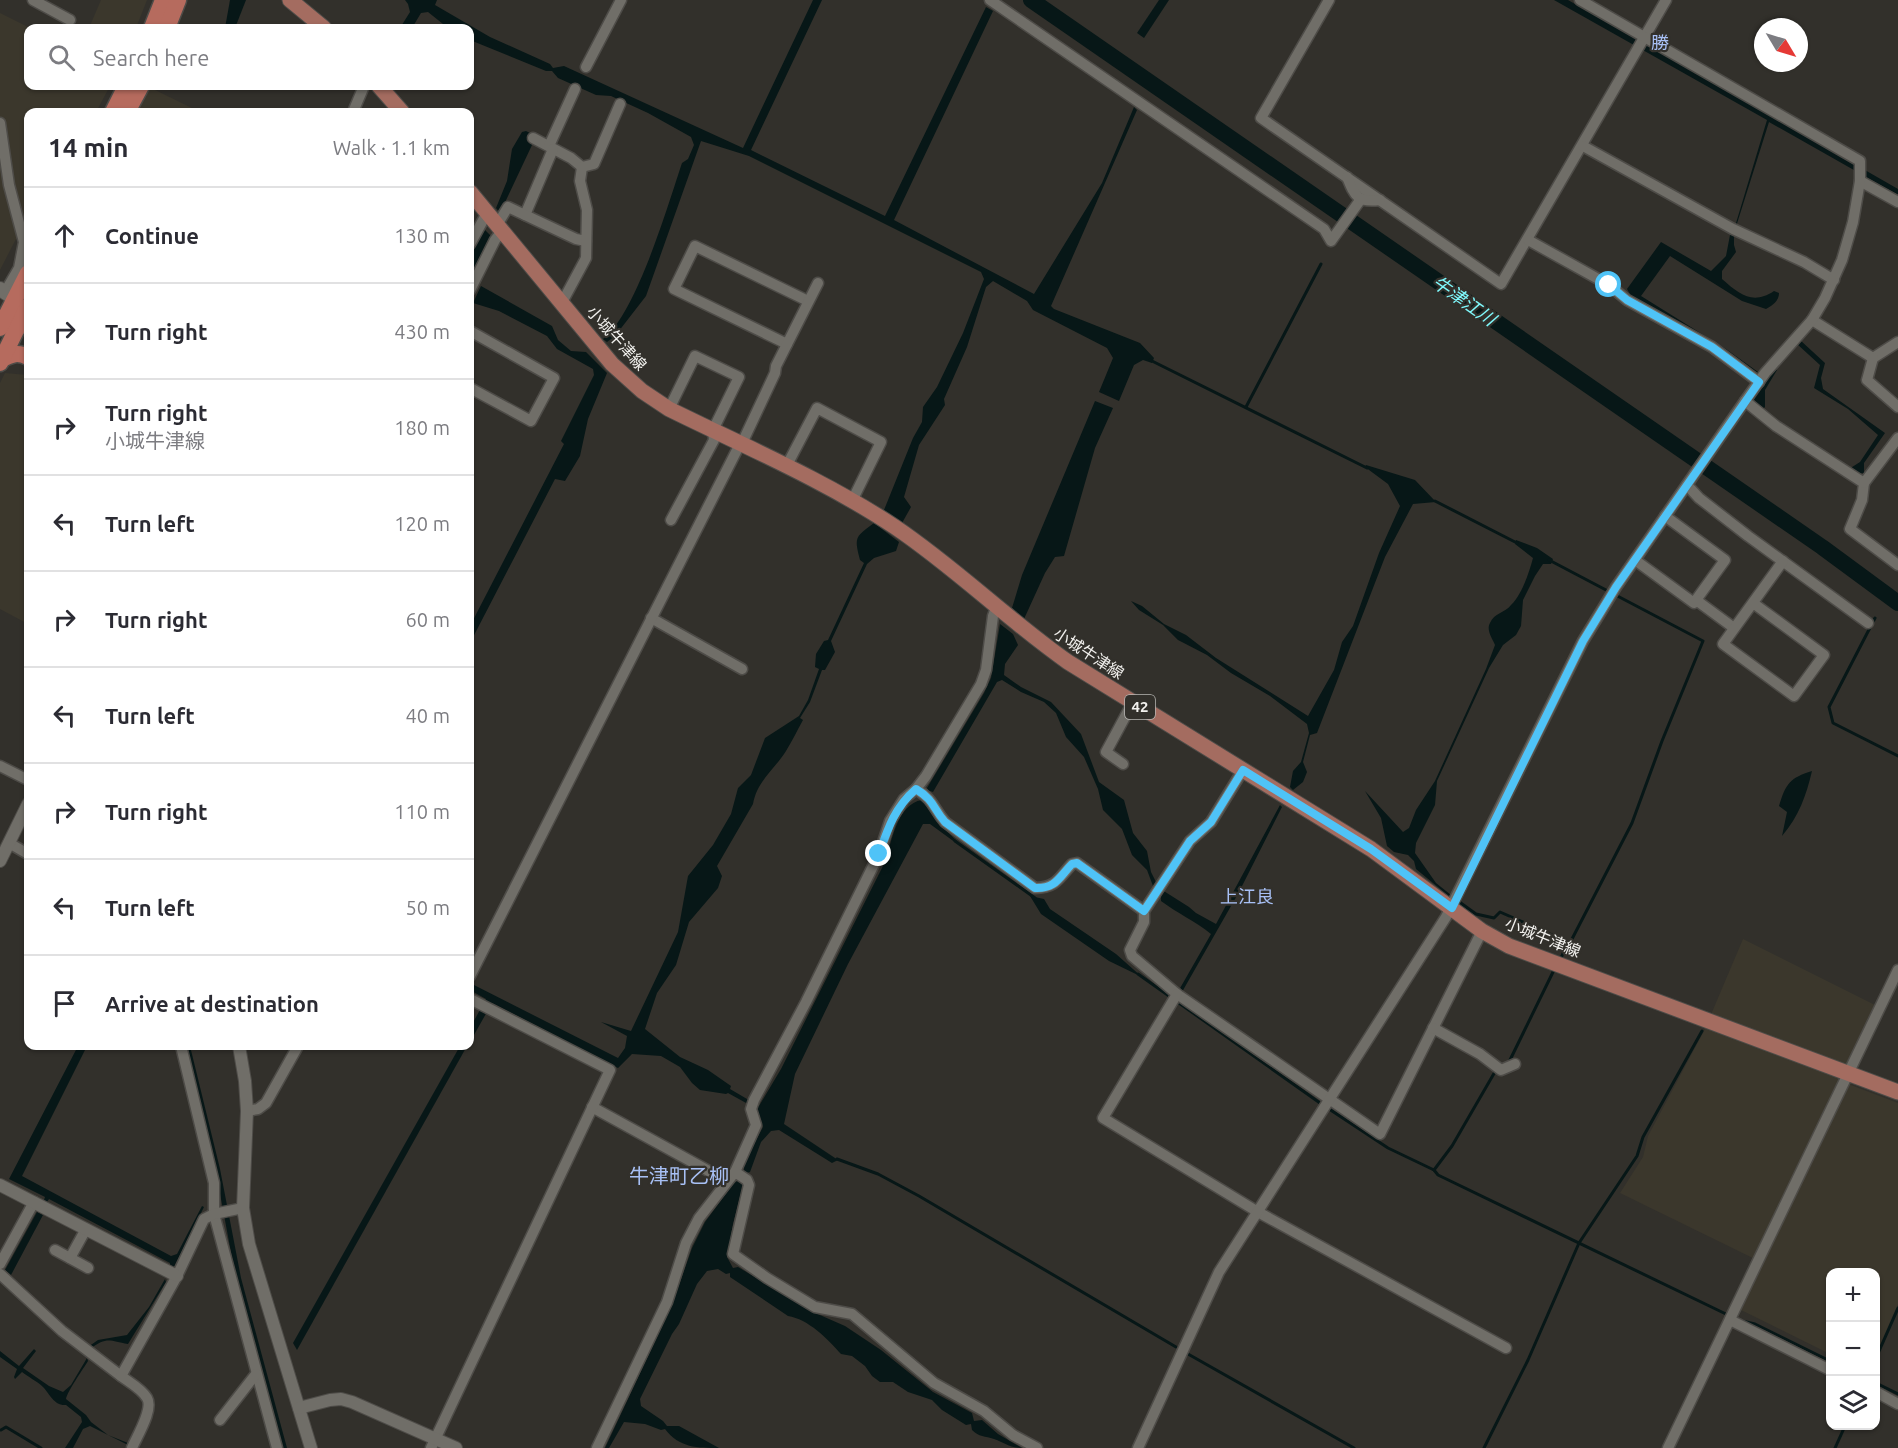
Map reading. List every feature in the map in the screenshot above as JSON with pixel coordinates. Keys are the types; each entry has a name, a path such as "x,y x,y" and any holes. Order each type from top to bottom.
{"highway":[{"path":"154,24 163,0"},
{"path":"169,24 178,0"},
{"path":"115,108 124,90"},
{"path":"129,108 139,90"},
{"path":"1,361 24,285"},
{"path":"0,328 17,305"},
{"path":"1,361 10,355 20,353 24,355"}],"main road":[{"path":"290,0 319,24"},
{"path":"383,90 398,108"},
{"name":"小城牛津線","path":"474,197 612,364 642,392 669,409 852,501 898,529 1034,639 1455,902 1482,931 1509,946 1537,957 1898,1092"}],"street":[{"path":"33,0 70,20"},
{"path":"586,67 621,0"},
{"path":"990,0 1324,229 1331,241 1361,199"},
{"path":"1329,0 1260,117 1501,285 1666,0"},
{"path":"1138,1448 1209,1290 1455,902 1583,641 1616,587 1762,377 1812,320 1834,280 1853,222 1860,161 1580,0"},
{"path":"525,215 575,89"},
{"path":"355,108 362,90"},
{"path":"533,138 582,167 594,164 620,104"},
{"path":"0,123 9,185 24,242 19,268 17,305"},
{"path":"1583,146 1735,230 1796,258 1834,280"},
{"path":"561,302 586,258 587,210 580,181 582,167"},
{"path":"1860,174 1898,201"},
{"path":"1347,177 1353,193 1361,199 1366,202 1380,200"},
{"path":"474,282 508,207 576,239 585,241"},
{"path":"474,237 487,213"},
{"path":"1528,240 1609,285 1627,300 1762,377"},
{"path":"787,344 674,289 689,256 695,246 808,302"},
{"path":"474,968 744,439 787,344 818,283"},
{"path":"1812,320 1874,358"},
{"path":"474,333 554,378 531,421 474,390"},
{"path":"1898,342 1874,358 1866,380 1898,407"},
{"path":"669,409 695,356 739,377 713,430 714,440 671,520"},
{"path":"1745,401 1776,426 1864,483"},
{"path":"786,467 817,408 881,442 852,501"},
{"path":"1898,438 1864,483 1862,500 1850,529 1898,565"},
{"path":"1687,485 1699,498 1868,622"},
{"path":"1635,560 1694,603 1725,560 1665,516"},
{"path":"1753,603 1824,655 1794,696 1723,644 1783,561"},
{"path":"1696,600 1734,628"},
{"path":"996,608 986,670 981,684 926,776 923,793 945,822 1035,888 1045,888 1054,884 1072,864 1077,863 1144,911"},
{"path":"651,618 742,669"},
{"path":"1123,764 1106,752 1133,702"},
{"path":"0,766 24,778"},
{"path":"1243,770 1211,822 1190,841 1144,911 1144,922 1130,950 1132,956 1177,994 1326,1104 1380,1134 1482,931"},
{"path":"597,1448 667,1302 686,1244 699,1218 727,1181 740,1175 756,1125 753,1104 874,864 890,820 904,799 923,793"},
{"path":"0,861 24,812"},
{"path":"9,843 24,852"},
{"path":"1668,1448 1898,970"},
{"path":"1177,994 1103,1118 1258,1212 1506,1348"},
{"path":"433,1444 610,1070 474,1001"},
{"path":"1433,1028 1480,1054 1498,1068 1515,1064"},
{"path":"182,1050 214,1183 227,1211 249,1244 311,1448"},
{"path":"240,1050 247,1111 227,1211 256,1374 277,1448"},
{"path":"247,1111 258,1109 266,1103 296,1050"},
{"path":"592,1107 727,1181"},
{"path":"740,1175 749,1185 733,1254 815,1307 852,1314 934,1383 984,1411 1013,1435 1037,1448"},
{"path":"0,1185 177,1276"},
{"path":"0,1264 34,1202"},
{"path":"121,1376 177,1276 204,1219 227,1211"},
{"path":"70,1258 86,1229"},
{"path":"55,1250 88,1268"},
{"path":"0,1274 62,1330 141,1391 148,1399 149,1408 132,1448"},
{"path":"1732,1316 1826,1368"},
{"path":"220,1420 256,1374"},
{"path":"1880,1395 1898,1404"},
{"path":"299,1408 341,1399 352,1402 433,1444 456,1448"}],"shaded area":[{"path":"101,0 147,0 138,24 91,24"},
{"path":"230,0 246,0 237,24 226,24"},
{"path":"405,0 437,0 435,5 468,24 443,24 428,12 421,13 414,24 402,24 410,12"},
{"path":"813,0 822,0 751,150 885,216 986,7 993,11 894,220 1034,294 1102,183 1134,107 1137,110 1051,306 1140,343 1154,358 1152,363 1143,360 1134,365 1119,401 1099,392 1113,358 1107,348 1033,310 1027,301 993,281 986,287 967,347 944,399 945,405 919,445 904,497 911,507 902,523 884,510 913,438 922,422 923,407 937,387 963,333 984,279 981,272 749,156 701,141 646,296 615,336 607,342 603,339 615,326 639,283 660,231 682,163 688,159 694,145 691,137 648,113 611,96 596,95 558,78 552,71 546,71 474,42 474,28 550,64 553,68 564,66 743,148"},
{"path":"1159,0 1169,0 1144,38 1137,33"},
{"path":"1554,0 1568,0 1898,189 1898,195 1769,122 1734,233 1736,252 1722,271 1722,279 1741,294 1753,298 1774,291 1779,293 1777,301 1766,309 1742,301 1670,256 1641,296 1726,349 1765,377 1775,368 1777,370 1765,390 1763,409 1755,403 1754,399 1764,382 1724,353 1631,296 1627,289 1661,242 1711,271 1726,256 1730,235 1733,233 1767,120"},
{"path":"0,13 24,25 24,90 108,90 98,108 24,108 24,240 16,239 0,270"},
{"path":"147,90 155,90 192,108 138,108"},
{"path":"522,132 530,133 532,145 500,213 496,208 507,181 512,149"},
{"path":"484,229 491,236 474,272 474,249"},
{"path":"481,286 552,326 558,340 571,351 586,352 607,373 588,419 580,456 565,481 555,479 474,635 474,618 564,444 561,441 594,375 593,369 557,349 547,336 499,311 474,303"},
{"path":"1800,340 1825,363 1821,378 1823,389 1885,433 1864,463 1864,473 1857,474 1849,469 1860,462 1878,435 1848,409 1814,388 1820,365 1797,344"},
{"path":"5,373 24,375 24,622 0,609 0,383"},
{"path":"1095,401 1113,408 1095,448 1064,556 1055,557 1024,619 1012,608 1022,575"},
{"path":"1366,465 1415,480 1436,502 1413,504 1385,557 1317,733 1310,735 1303,762 1307,772 1303,782 1293,790 1290,787 1293,771 1301,762 1309,733 1307,724 1270,696 1231,673 1207,655 1178,640 1163,625 1139,610 1131,601 1142,606 1164,624 1186,635 1216,658 1308,716 1334,670 1342,642 1353,626 1379,553 1400,506 1388,484 1365,467"},
{"path":"874,523 899,542 896,551 874,558 867,564 831,641 835,652 825,670 822,670 810,702 800,718 803,720 786,751 758,789 753,804 717,866 722,876 718,888 689,922 676,965 657,993 645,1029 680,1057 708,1070 731,1086 730,1089 759,1106 781,1069 885,862 901,816 907,808 922,800 984,693 991,678 1000,624 1013,634 1018,645 1005,664 1004,675 1021,687 1051,702 1081,734 1099,782 1124,800 1133,833 1147,851 1151,872 1159,888 1196,913 1216,924 1280,805 1282,807 1239,892 1182,992 1179,990 1211,934 1161,901 1161,896 1153,886 1147,870 1132,855 1122,829 1103,810 1098,789 1084,757 1066,737 1056,713 1044,702 1021,692 1002,680 997,682 933,792 930,791 924,800 937,822 957,841 956,843 930,824 923,824 848,964 795,1074 784,1124 838,1160 832,1163 779,1130 771,1131 761,1142 750,1172 746,1173 742,1182 727,1257 733,1268 738,1267 813,1312 845,1326 881,1350 933,1392 972,1413 974,1421 982,1420 998,1434 1022,1448 980,1435 972,1430 971,1424 966,1425 942,1410 932,1400 908,1392 893,1382 880,1382 865,1366 852,1356 841,1354 810,1325 788,1316 730,1277 730,1273 726,1274 718,1269 707,1271 697,1284 640,1399 641,1406 667,1426 679,1426 719,1448 689,1446 676,1440 665,1429 624,1422 609,1448 605,1448 672,1305 692,1248 705,1222 734,1183 739,1180 744,1171 743,1165 763,1127 757,1109 728,1093 700,1090 680,1067 661,1056 632,1054 618,1068 492,1003 474,1035 474,1021 486,999 474,992 474,985 618,1058 625,1048 627,1036 601,1022 631,1031 678,932 688,876 713,845 731,814 738,788 751,775 765,738 799,716 808,700 819,669 815,667 816,654 824,641 828,640 864,563 860,560 857,546 858,538"},
{"path":"1516,540 1537,548 1553,559 1551,564 1543,564 1535,576 1523,600 1521,626 1516,635 1503,645 1489,668 1437,781 1435,805 1416,843 1415,853 1436,883 1451,895 1450,897 1416,869 1414,861 1408,855 1394,852 1387,846 1381,818 1365,791 1403,832 1409,828 1416,810 1435,781 1486,669 1495,645 1489,631 1490,623 1494,617 1509,608 1527,577 1533,558 1515,544"},
{"path":"1812,771 1801,805 1782,836 1787,812 1779,806 1784,792 1794,779"},
{"path":"1030,896 1044,899 1050,909 1116,954 1142,977 1109,961 1041,914"},
{"path":"1743,939 1883,1009 1848,1084 1898,1103 1898,1304 1880,1345 1880,1268 1826,1268 1826,1352 1739,1309 1761,1262 1620,1193 1643,1157 1648,1136 1704,1031"},
{"path":"76,1050 85,1050 22,1176 171,1256 177,1254 202,1206 204,1207 174,1267 170,1267 170,1263 49,1199 47,1202 44,1200 45,1197 9,1179"},
{"path":"186,1050 191,1050 220,1169 241,1278 287,1448 282,1448 236,1279 215,1167"},
{"path":"458,1050 465,1050 297,1350 293,1343"},
{"path":"37,1212 43,1215 11,1275 5,1270"},
{"path":"165,1279 166,1282 128,1344 109,1340 90,1349 88,1347 98,1340 127,1335 149,1307"},
{"path":"34,1349 36,1351 23,1368 49,1386 63,1392 71,1385 87,1358 88,1361 66,1399 108,1435 90,1426 83,1429 73,1448 65,1448 82,1422 81,1417 66,1405 55,1402 41,1385 22,1372 15,1379 17,1369 0,1357 0,1351 19,1366"}],"waterway":[{"name":"牛津江川","path":"1031,0 1822,547 1898,603"},
{"path":"1246,407 1321,264"},
{"path":"1150,360 1367,468"},
{"path":"1435,501 1517,543"},
{"path":"1549,560 1703,641 1662,741 1632,823 1561,958"},
{"path":"1875,618 1829,707 1833,723 1898,756"},
{"path":"955,841 1035,898"},
{"path":"1458,901 1476,914 1494,918 1500,912 1566,941 1567,944"},
{"path":"1509,1062 1553,972"},
{"path":"1138,974 1320,1103 1388,1148 1434,1170 1438,1175 1728,1315"},
{"path":"1484,1448 1528,1360 1579,1243 1637,1156 1643,1137 1702,1031"},
{"path":"1434,1170 1452,1146 1496,1070"},
{"path":"837,1159 878,1174 919,1196 1176,1347"},
{"path":"1880,1349 1898,1308"},
{"path":"1742,1321 1755,1324 1826,1359"},
{"path":"1188,1354 1354,1448"},
{"path":"1880,1385 1898,1394"},
{"path":"1,1430 6,1427 41,1448"},
{"path":"1835,1448 1843,1430"}],"district":[{"name":"勝","path":"1660,43"},
{"name":"上江良","path":"1247,897"},
{"name":"牛津町乙柳","path":"679,1176"}],"route":[{"path":"879,854 890,820 904,799 916,789 930,798 945,822 1035,888 1045,888 1054,884 1072,864 1077,863 1144,911 1190,841 1211,822 1243,770 1371,849 1452,908 1583,641 1616,587 1759,382 1712,347 1627,300 1609,285"}]}
